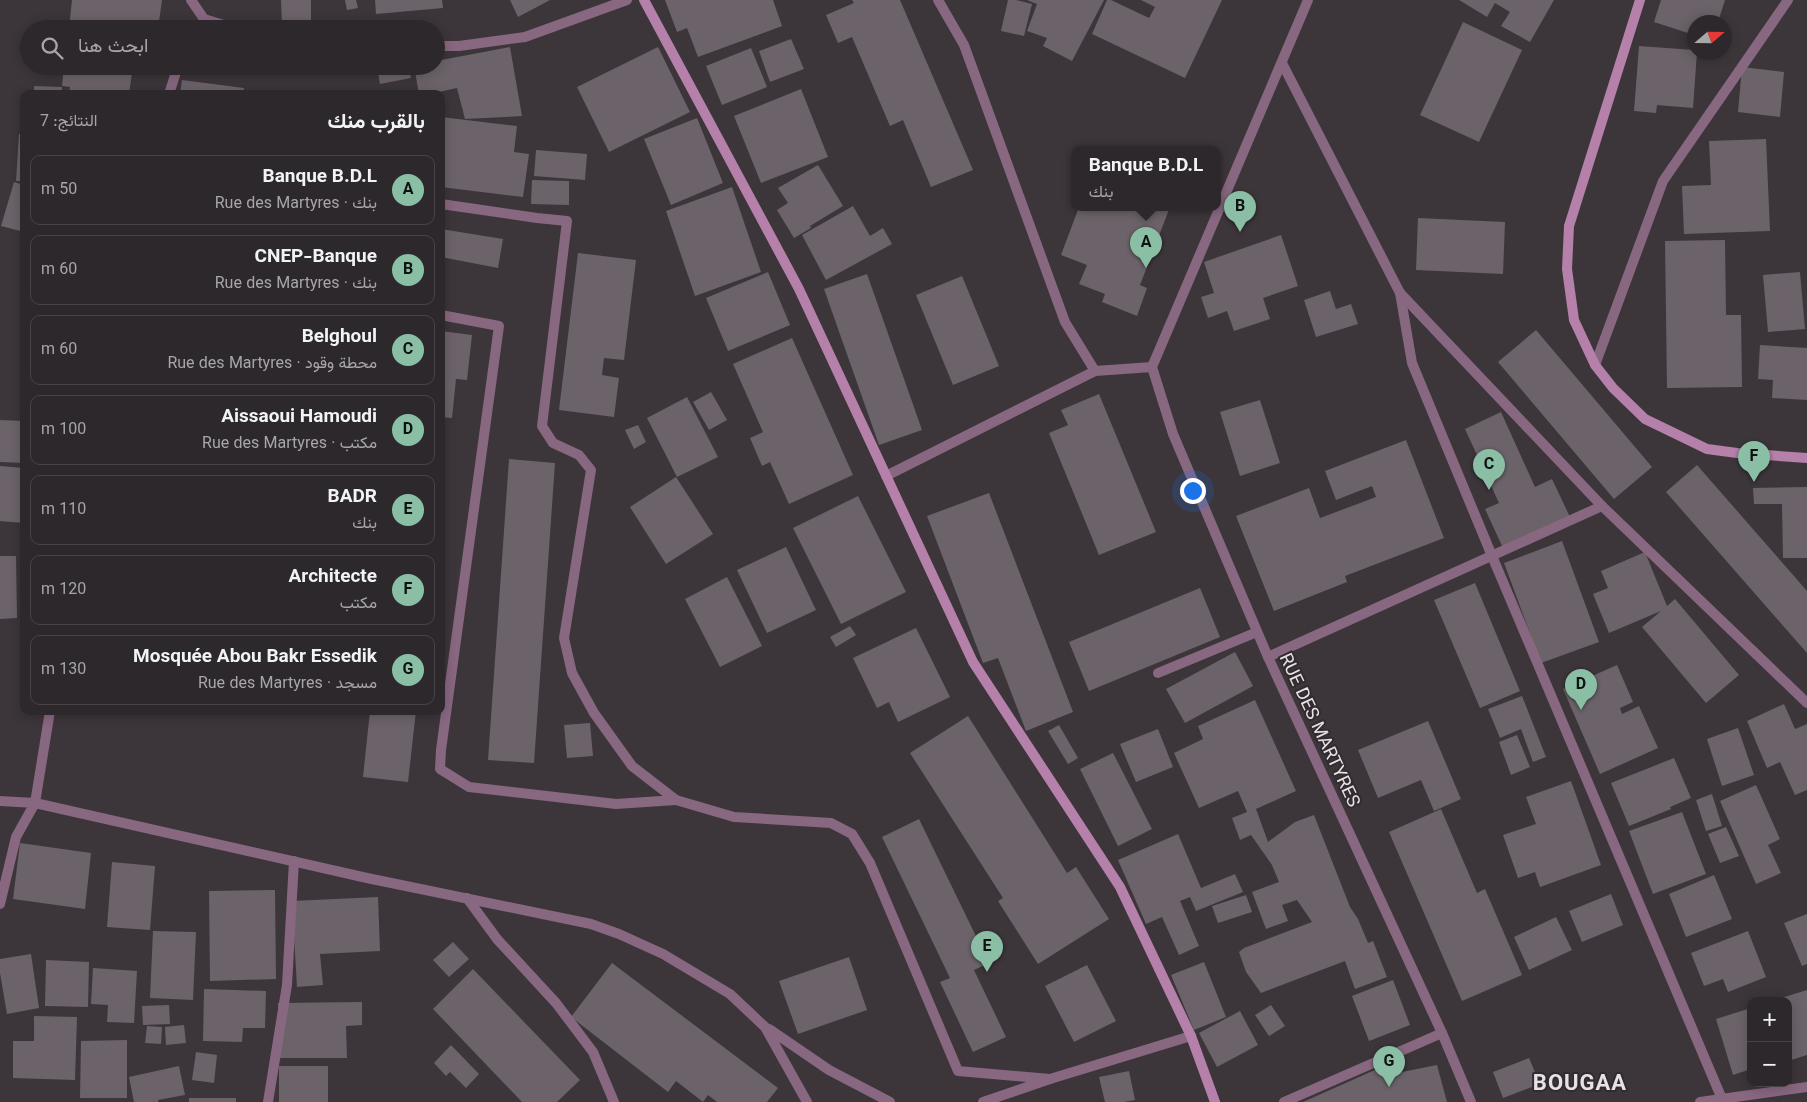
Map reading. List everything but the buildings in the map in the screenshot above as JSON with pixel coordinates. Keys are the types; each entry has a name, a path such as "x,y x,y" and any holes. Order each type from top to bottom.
{"street":[{"path":"191,0 204,19 207,20"},
{"path":"445,46 460,46 525,37 627,0"},
{"path":"644,0 799,289 972,662 1120,887 1191,1036 1215,1102"},
{"path":"938,0 964,46 1066,322 1095,371"},
{"path":"1221,206 1308,0"},
{"path":"1640,0 1570,226 1567,269 1574,320 1595,365 1613,388 1644,419 1707,449 1807,458"},
{"path":"1595,365 1663,181 1788,0"},
{"path":"1282,63 1400,293 1602,506 1807,703"},
{"path":"170,90 175,75"},
{"path":"445,205 567,221 542,426 553,443 579,455 591,470 564,638 572,673 594,713 632,766 676,800"},
{"path":"886,476 1095,371 1152,367 1219,211"},
{"path":"1400,293 1412,363 1722,1100"},
{"path":"445,316 498,326 440,769 469,787 616,804 676,800 734,817 832,823 852,834 870,863 958,1071 1050,1079"},
{"name":"RUE DES MARTYRES","path":"1152,367 1173,434 1257,632 1442,1033 1471,1102"},
{"path":"1268,657 1602,506"},
{"path":"1158,673 1257,632"},
{"path":"0,904 16,837 34,803 49,715"},
{"path":"0,801 34,803 591,924 619,934 663,954 709,980 730,994 766,1027 829,1070 890,1102"},
{"path":"268,1102 286,985 294,861"},
{"path":"467,898 497,939 556,1003 592,1052 614,1102"},
{"path":"766,1027 807,1102"},
{"path":"1284,1102 1442,1033"},
{"path":"983,1102 1050,1079 1191,1036"},
{"path":"1700,1102 1807,1088"}],"place":[{"name":"CNEP-Banque","path":"1240,232"},
{"name":"Banque B.D.L","path":"1146,268"},
{"name":"Architecte","path":"1754,482"},
{"name":"Belghoul","path":"1489,490"},
{"name":"Aissaoui Hamoudi","path":"1581,710"},
{"name":"BADR","path":"987,972"},
{"name":"Mosquée Abou Bakr Essedik","path":"1389,1087"}],"district":[{"name":"BOUGAA","path":"1580,1082"}]}
